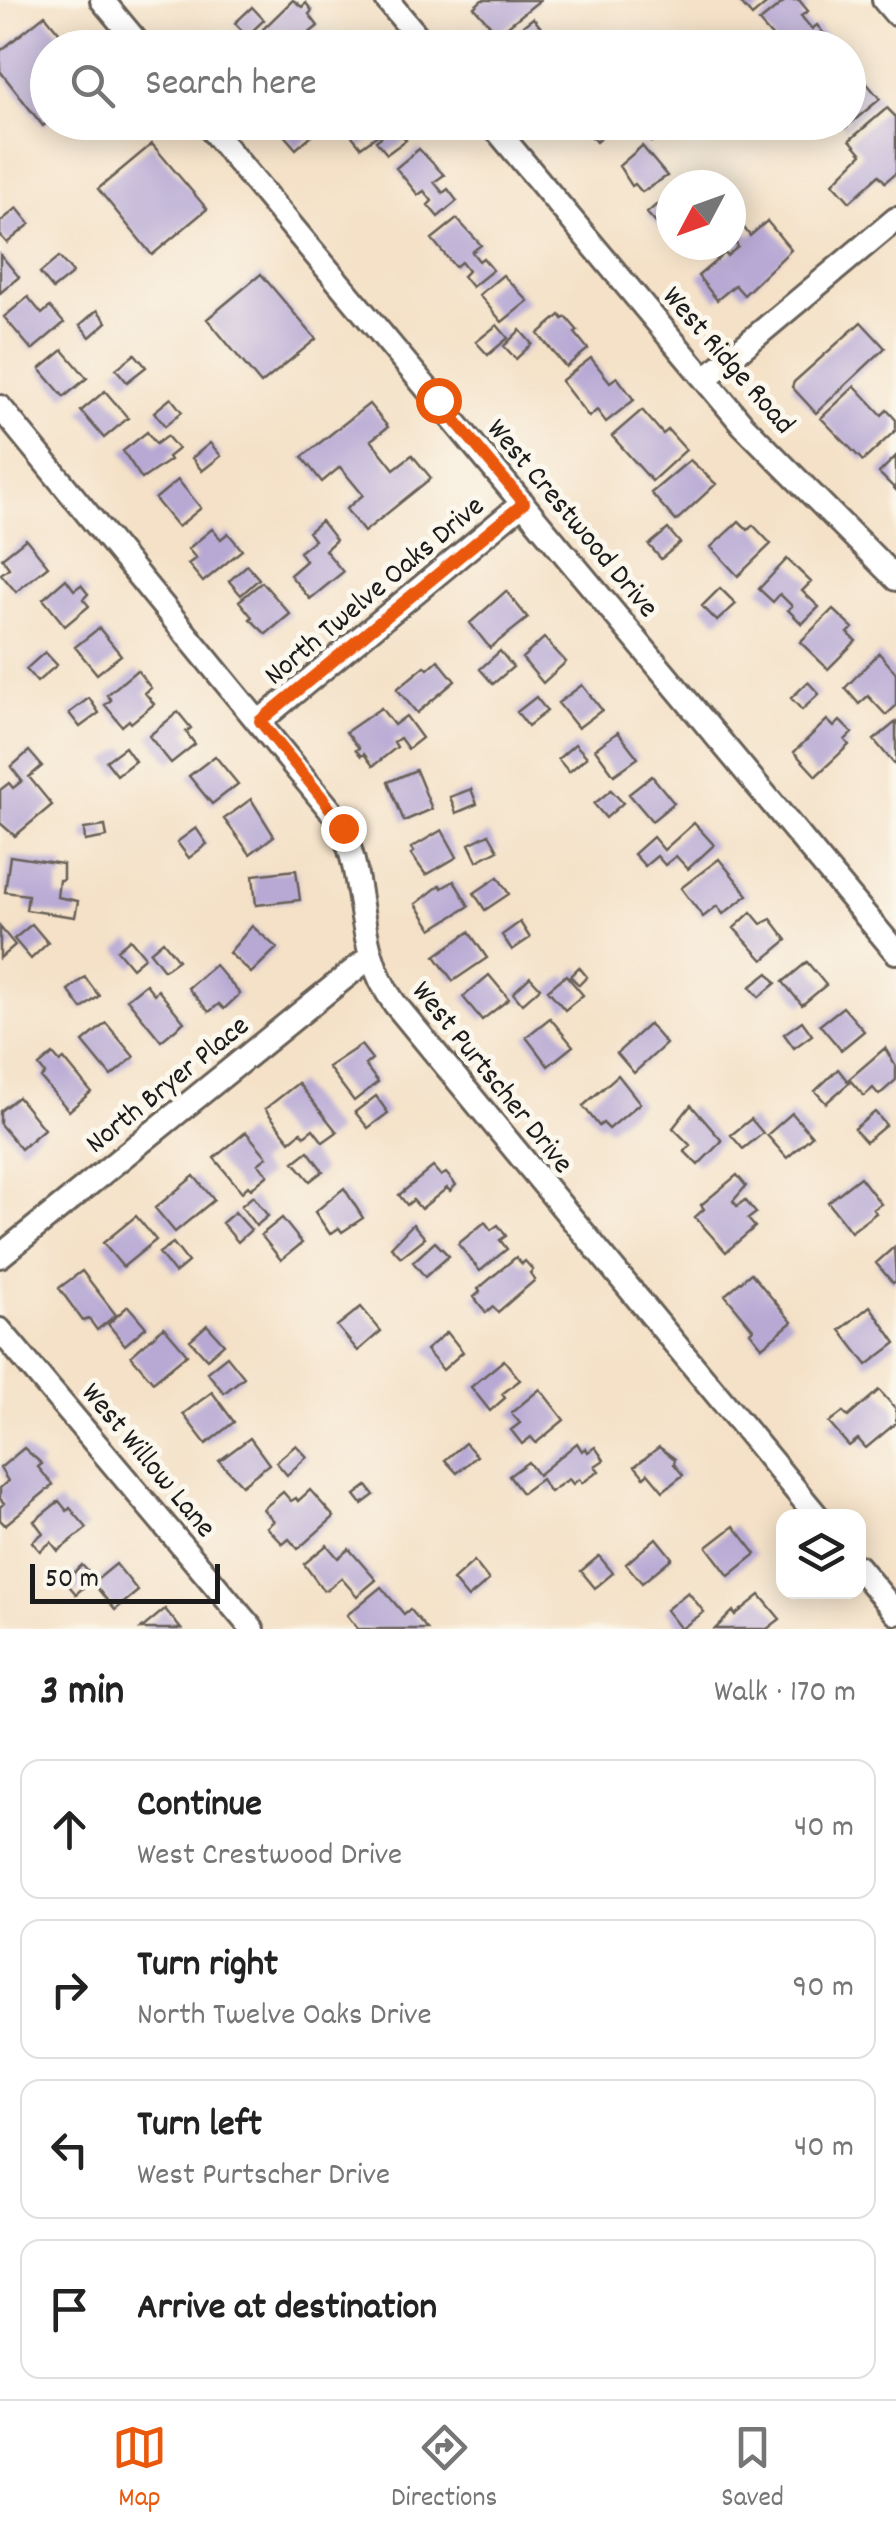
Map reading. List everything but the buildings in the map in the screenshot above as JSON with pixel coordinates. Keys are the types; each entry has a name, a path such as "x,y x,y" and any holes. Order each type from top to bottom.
{"street":[{"path":"102,0 127,30"},
{"path":"387,0 412,30"},
{"path":"884,0 896,14"},
{"name":"West Crestwood Drive","path":"220,140 896,952"},
{"name":"West Ridge Road","path":"505,140 705,380 807,492 896,580"},
{"path":"705,380 896,219"},
{"name":"West Purtscher Drive","path":"0,408 260,721 343,828 370,957 395,1004 811,1509"},
{"name":"North Twelve Oaks Drive","path":"260,721 524,503"},
{"name":"North Bryer Place","path":"0,1256 370,957"},
{"name":"West Willow Lane","path":"0,1330 252,1629"},
{"path":"866,1577 896,1613"}],"route":[{"path":"343,828 260,721 524,503 438,400"}]}
